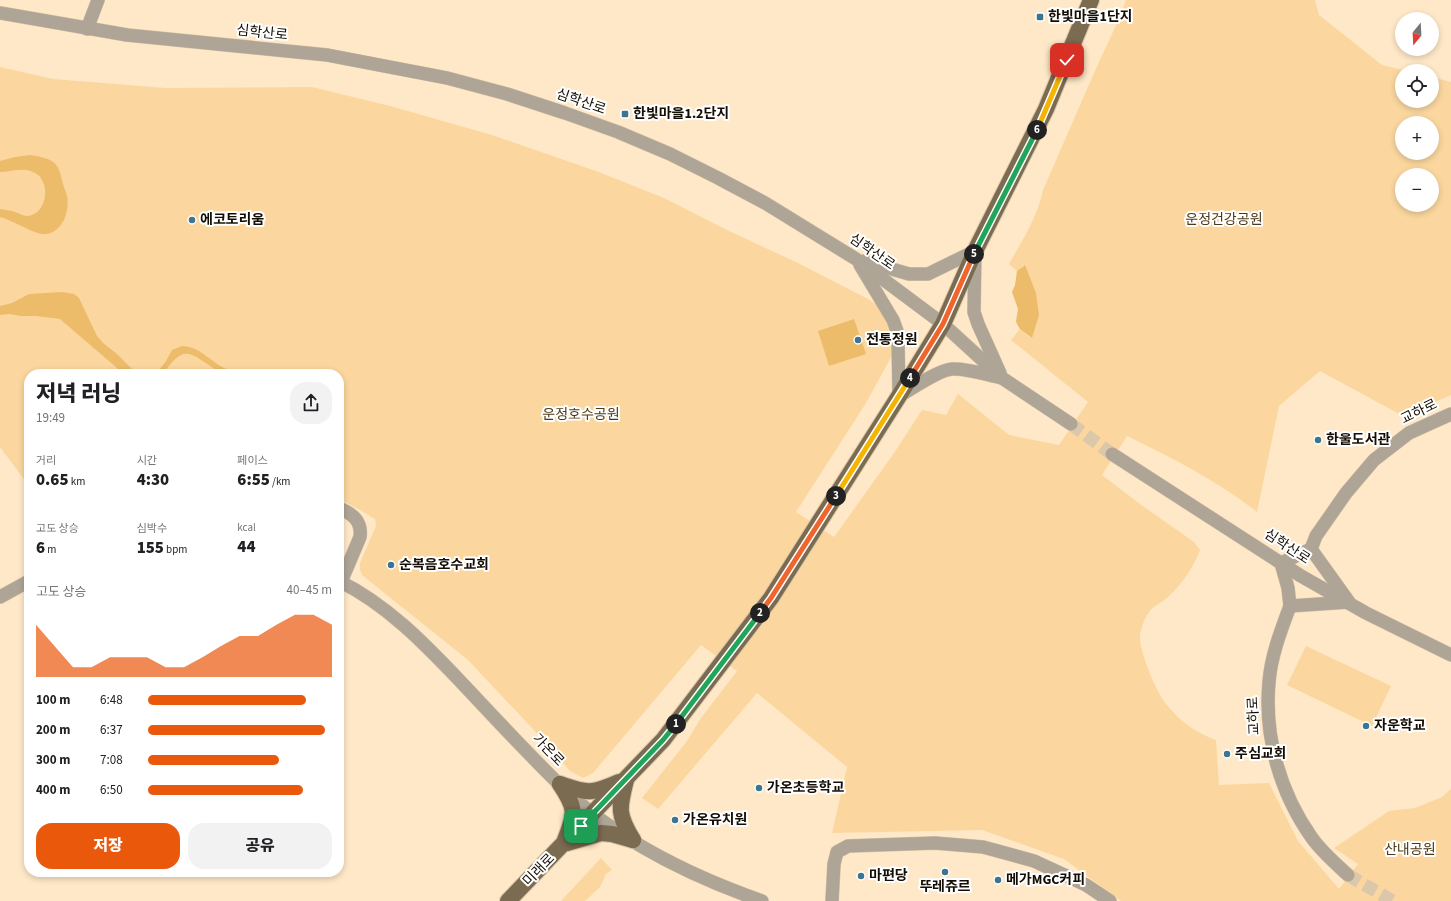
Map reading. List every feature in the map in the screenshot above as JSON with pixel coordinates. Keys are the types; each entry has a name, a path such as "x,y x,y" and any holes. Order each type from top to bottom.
{"main road":[{"path":"899,396 943,324 975,251 1041,120 1091,0"},
{"name":"미래로","path":"508,901 663,740 771,598 899,396"},
{"path":"560,784 578,791 590,792 603,789 627,778"},
{"path":"627,778 620,802 620,815 632,840"},
{"path":"560,784 570,800 573,811 571,824 563,844"},
{"path":"563,844 601,833 612,834 632,840"}],"street":[{"path":"87,28 98,0"},
{"name":"심학산로","path":"0,13 127,35 327,55 447,78 507,94 598,125 670,154 765,203 856,259 943,324 1002,378 1071,424"},
{"path":"856,259 909,274 918,275 928,274 975,251 974,312 1002,378"},
{"path":"856,259 897,331 899,396 935,375 953,369 1002,378"},
{"name":"교하로","path":"1310,549 1316,536 1342,499 1374,460 1409,433 1451,414"},
{"name":"심학산로","path":"1112,454 1301,576 1366,613 1451,655"},
{"path":"344,511 355,517 361,530 360,537 344,573"},
{"path":"1310,549 1349,602 1290,606 1288,588 1281,563 1310,549"},
{"path":"0,597 24,584"},
{"name":"가온로","path":"344,584 371,599 424,643 560,784 593,814 632,840 682,868 725,888 762,901"},
{"name":"교하로","path":"1290,606 1274,654 1269,681 1268,709 1272,745 1280,778 1293,809 1312,839 1329,858 1348,875"},
{"path":"832,901 834,864 837,852 848,846 935,843 983,847 1034,861 1086,885 1110,901"}],"green space":[{"path":"1126,0 1315,0 1319,15 1382,65 1395,68 1395,108 1439,108 1439,79 1451,82 1451,395 1403,416 1320,371 1279,406 1257,512 1211,480 1127,436 1102,475 1194,542 1200,550 1187,575 1178,587 1166,599 1149,612 1145,618 1140,638 1143,653 1150,673 1163,700 1177,717 1202,734 1216,740 1219,785 1269,783 1298,841 1339,889 1358,864 1334,848 1389,811 1415,808 1442,797 1451,789 1451,901 1121,901 1064,859 982,830 832,833 847,767 757,693 658,809 642,798 687,741 701,718 737,671 701,645 593,773 583,778 570,771 468,660 362,575 360,563 376,526 375,519 344,502 344,369 24,369 24,479 0,447 0,67 53,79 165,88 312,87 390,106 492,135 596,171 664,198 727,230 798,263 868,299 885,310 887,313 894,352 866,403 796,512 834,537 894,453 922,410 946,415 958,394 1009,435 1059,445 1088,402 1011,340 1020,329 1031,338 1024,265 1017,271 1009,264 1033,219 1041,200 1043,190"},
{"path":"1306,646 1391,686 1372,726 1287,685"},
{"path":"601,858 612,870 606,874 600,887 585,901 561,901"}],"shaded area":[{"path":"30,155 45,158 55,164 60,172 67,196 68,202 64,220 57,229 46,234 41,234 30,230 0,217 0,209 24,216 34,214 39,210 43,203 45,189 39,176 33,172 25,170 0,172 0,161"},
{"path":"1025,265 1036,293 1039,315 1032,338 1020,329 1017,324 1018,309 1012,292 1015,285 1017,271"},
{"path":"62,292 74,294 79,298 97,336 132,369 118,369 60,319 9,314 0,315 0,306 12,303 29,294"},
{"path":"854,319 866,354 829,366 818,331"},
{"path":"182,346 194,348 219,365 228,369 215,369 197,357 186,354 181,355 167,369 160,369 172,350"}],"tunnel":[{"path":"1071,424 1112,454"},
{"path":"1348,875 1393,901"}],"place":[{"name":"한빛마을1단지","path":"1040,17"},
{"name":"한빛마을1.2단지","path":"625,114"},
{"name":"에코토리움","path":"192,220"},
{"name":"전통정원","path":"858,340"},
{"name":"한울도서관","path":"1318,440"},
{"name":"순복음호수교회","path":"391,565"},
{"name":"자운학교","path":"1366,726"},
{"name":"주심교회","path":"1227,754"},
{"name":"가온초등학교","path":"759,788"},
{"name":"가온유치원","path":"675,820"},
{"name":"뚜레쥬르","path":"945,872"},
{"name":"마편당","path":"861,876"},
{"name":"메가MGC커피","path":"998,880"}],"route":[{"path":"581,826 663,740 771,598 882,424 943,324 975,251 1036,132 1067,60"}],"park label":[{"name":"운정건강공원","path":"1224,220"},
{"name":"운정호수공원","path":"581,415"},
{"name":"산내공원","path":"1410,850"}]}
